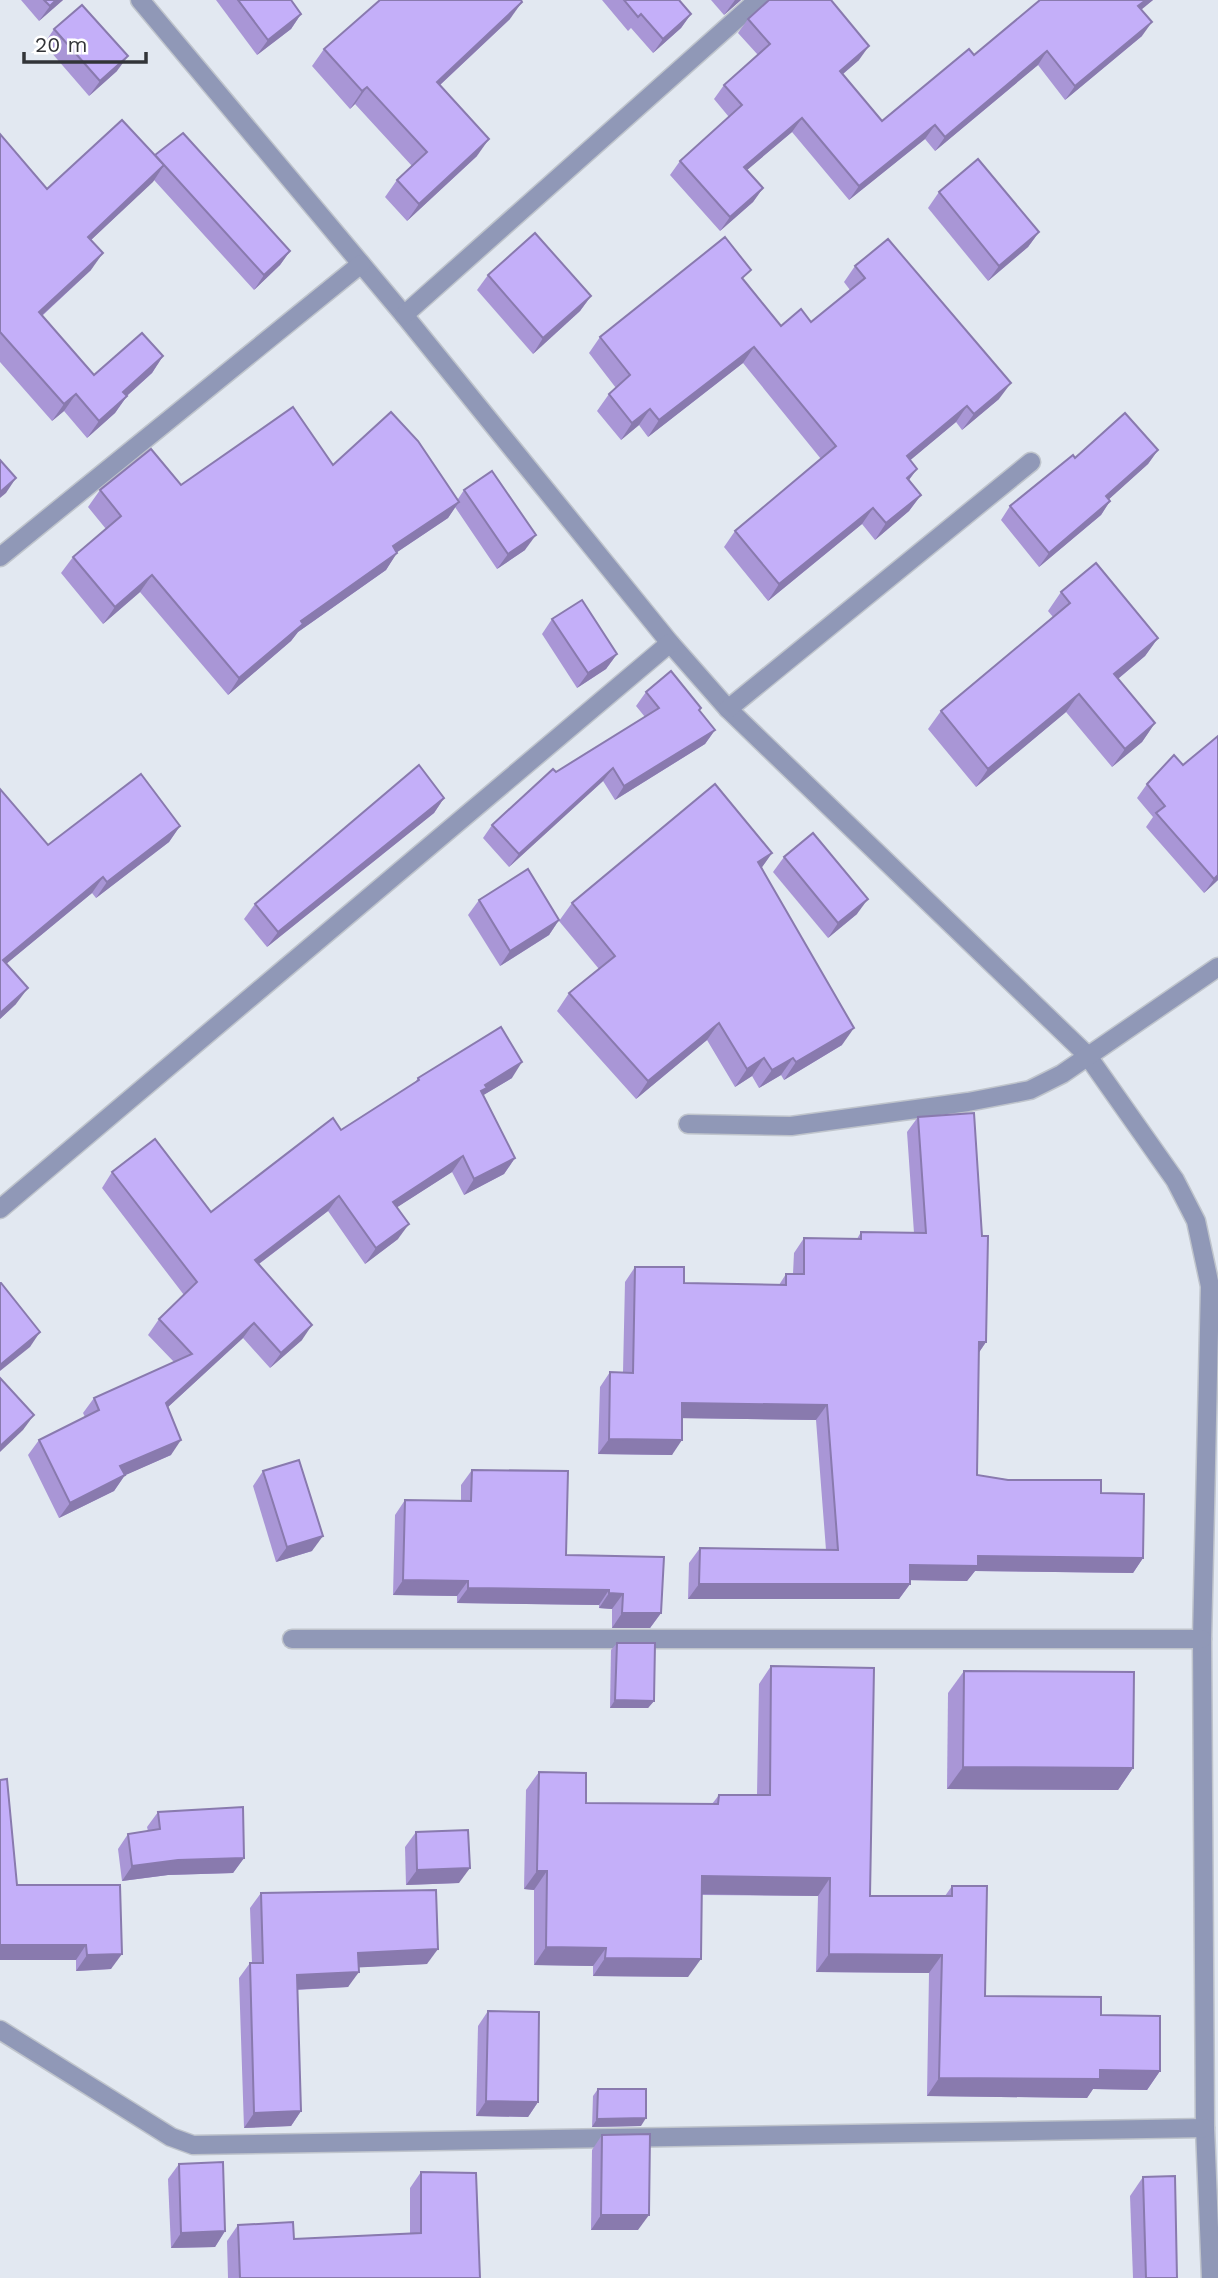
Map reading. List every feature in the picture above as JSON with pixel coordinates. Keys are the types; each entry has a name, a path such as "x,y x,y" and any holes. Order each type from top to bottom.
{"street":[{"path":"140,0 404,315 670,643 728,709 1087,1055 1175,1180 1196,1221 1210,1286 1202,1639 1210,1922 1205,2128 1211,2278"},
{"path":"404,315 758,0"},
{"path":"0,557 360,264"},
{"path":"728,709 1031,462"},
{"path":"0,1209 670,643"},
{"path":"688,1125 791,1126 968,1102 1030,1090 1062,1074 1218,967"},
{"path":"292,1639 1202,1639"},
{"path":"0,2030 171,2137 192,2146 1205,2128"}],"building":[{"path":"44,0 56,0 50,6"},
{"path":"238,0 291,0 301,14 268,40"},
{"path":"380,0 522,2 437,82 489,139 419,204 397,180 427,152 367,87 362,91 324,49"},
{"path":"624,0 679,0 691,14 663,39 641,14 638,17"},
{"path":"769,0 831,0 869,46 840,71 882,121 969,49 974,55 1040,0 1146,0 1138,6 1152,22 1075,86 1047,51 945,137 935,125 859,186 802,118 744,167 763,188 730,217 680,161 742,105 724,85 770,44 748,19"},
{"path":"82,5 128,56 100,81 54,29"},
{"path":"122,120 164,165 88,237 103,253 39,312 94,375 142,333 163,356 123,392 127,396 99,421 76,394 64,404 0,332 0,134 47,189"},
{"path":"183,133 290,251 264,275 155,155"},
{"path":"978,159 1039,232 999,266 939,192"},
{"path":"535,233 591,296 543,338 488,275"},
{"path":"725,237 751,270 742,278 781,326 801,309 811,322 865,278 855,266 888,239 1011,383 974,414 967,406 907,456 917,469 907,478 921,495 886,523 873,508 779,584 735,531 836,446 754,347 659,420 650,409 632,423 609,394 630,375 600,337"},
{"path":"293,407 333,465 391,412 418,441 459,502 393,546 397,553 301,621 303,624 239,678 152,575 115,607 73,557 121,516 100,490 151,449 181,485"},
{"path":"1125,413 1158,450 1106,496 1110,501 1049,553 1010,506 1073,455 1075,458"},
{"path":"0,460 16,478 0,492"},
{"path":"492,471 536,535 508,554 464,490"},
{"path":"1096,563 1158,638 1114,674 1155,723 1125,749 1079,694 988,769 941,711 1070,603 1061,592"},
{"path":"582,600 617,654 588,673 552,619"},
{"path":"671,671 715,730 624,786 613,768 519,854 492,825 553,769 556,772 659,708 646,692"},
{"path":"1218,736 1218,875 1214,879 1156,813 1165,806 1147,784 1174,755 1183,765"},
{"path":"419,765 444,798 278,932 255,904"},
{"path":"141,774 180,826 107,882 103,877 3,960 28,988 0,1013 0,789 48,845"},
{"path":"715,784 772,853 758,862 854,1028 796,1062 793,1058 772,1070 764,1058 747,1069 719,1023 648,1081 569,993 615,956 572,903"},
{"path":"813,833 868,899 838,923 784,857"},
{"path":"528,869 559,920 510,951 479,900"},
{"path":"501,1027 522,1062 485,1085 487,1088 481,1091 515,1158 474,1179 463,1156 393,1202 409,1224 376,1248 339,1196 255,1260 312,1325 281,1353 254,1323 166,1403 181,1440 120,1466 125,1475 70,1503 39,1440 99,1410 94,1398 192,1354 159,1319 197,1282 112,1172 155,1139 211,1212 333,1118 341,1130"},
{"path":"974,1113 982,1236 988,1236 986,1342 979,1342 977,1475 1008,1480 1101,1480 1101,1493 1144,1494 1143,1558 978,1556 978,1566 910,1565 910,1584 699,1584 700,1548 838,1550 827,1405 682,1403 682,1440 609,1439 610,1372 633,1373 635,1267 684,1267 684,1283 786,1285 786,1274 804,1274 804,1238 861,1239 861,1232 926,1233 918,1117"},
{"path":"0,1283 40,1332 0,1365"},
{"path":"0,1378 34,1415 0,1446"},
{"path":"299,1460 323,1536 287,1547 263,1471"},
{"path":"472,1470 568,1471 566,1555 664,1557 661,1613 622,1613 623,1594 609,1593 609,1590 468,1588 468,1581 403,1580 405,1500 471,1501"},
{"path":"617,1643 655,1643 654,1701 615,1700"},
{"path":"771,1666 874,1668 870,1896 952,1896 952,1886 987,1886 985,1996 1101,1997 1101,2015 1160,2016 1160,2071 1100,2070 1100,2079 939,2078 942,1955 829,1954 830,1878 702,1876 701,1959 605,1958 606,1948 546,1947 547,1871 537,1871 539,1772 586,1773 586,1803 718,1804 719,1795 770,1795"},
{"path":"964,1671 1134,1672 1133,1768 963,1767"},
{"path":"7,1779 17,1885 120,1885 122,1954 87,1955 86,1945 0,1945 0,1780"},
{"path":"243,1807 244,1858 178,1860 132,1866 128,1834 160,1829 158,1812"},
{"path":"468,1830 470,1868 417,1870 416,1832"},
{"path":"436,1890 438,1949 358,1953 359,1972 297,1975 301,2111 254,2113 250,1963 263,1963 261,1893"},
{"path":"488,2011 539,2012 538,2102 486,2101"},
{"path":"598,2089 646,2089 646,2118 597,2119"},
{"path":"650,2134 649,2215 601,2215 602,2135"},
{"path":"223,2162 225,2231 181,2233 179,2164"},
{"path":"421,2172 476,2173 480,2278 240,2278 238,2225 293,2222 294,2239 421,2233"},
{"path":"1175,2176 1177,2278 1146,2278 1143,2177"}]}
